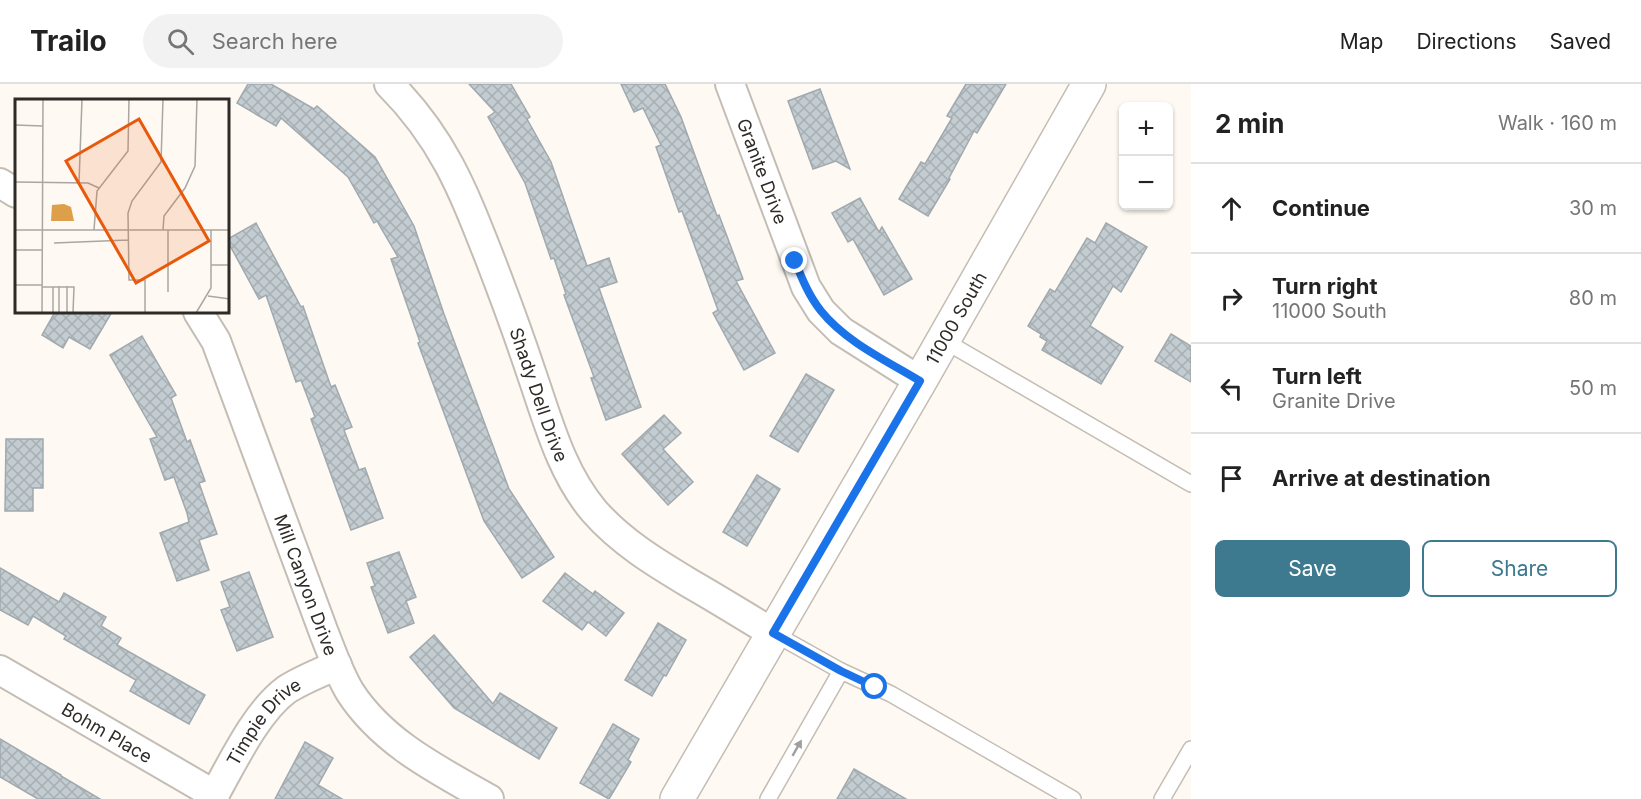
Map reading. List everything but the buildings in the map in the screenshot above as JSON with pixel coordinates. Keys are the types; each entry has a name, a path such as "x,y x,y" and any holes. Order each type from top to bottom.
{"street":[{"name":"Shady Dell Drive","path":"389,84 410,106 441,147 464,193 517,329 559,452 573,483 594,511 646,557 773,633"},
{"name":"Granite Drive","path":"730,84 806,287 821,311 841,331 920,381"},
{"name":"11000 South","path":"677,799 920,381 1089,84"},
{"path":"0,183 15,192"},
{"name":"Mill Canyon Drive","path":"199,314 216,341 337,665 350,692 369,716 416,757 489,799"},
{"name":"Timpie Drive","path":"213,797 256,724 270,705 287,690 337,665"},
{"name":"Bohm Place","path":"0,670 213,797"}],"lane":[{"path":"943,340 1191,484"},
{"path":"773,633 841,671 891,694 1073,799"},
{"path":"768,799 841,671"},
{"path":"1162,799 1191,749"}],"route":[{"path":"795,261 806,287 821,311 841,331 920,381 773,633 875,687"}]}
